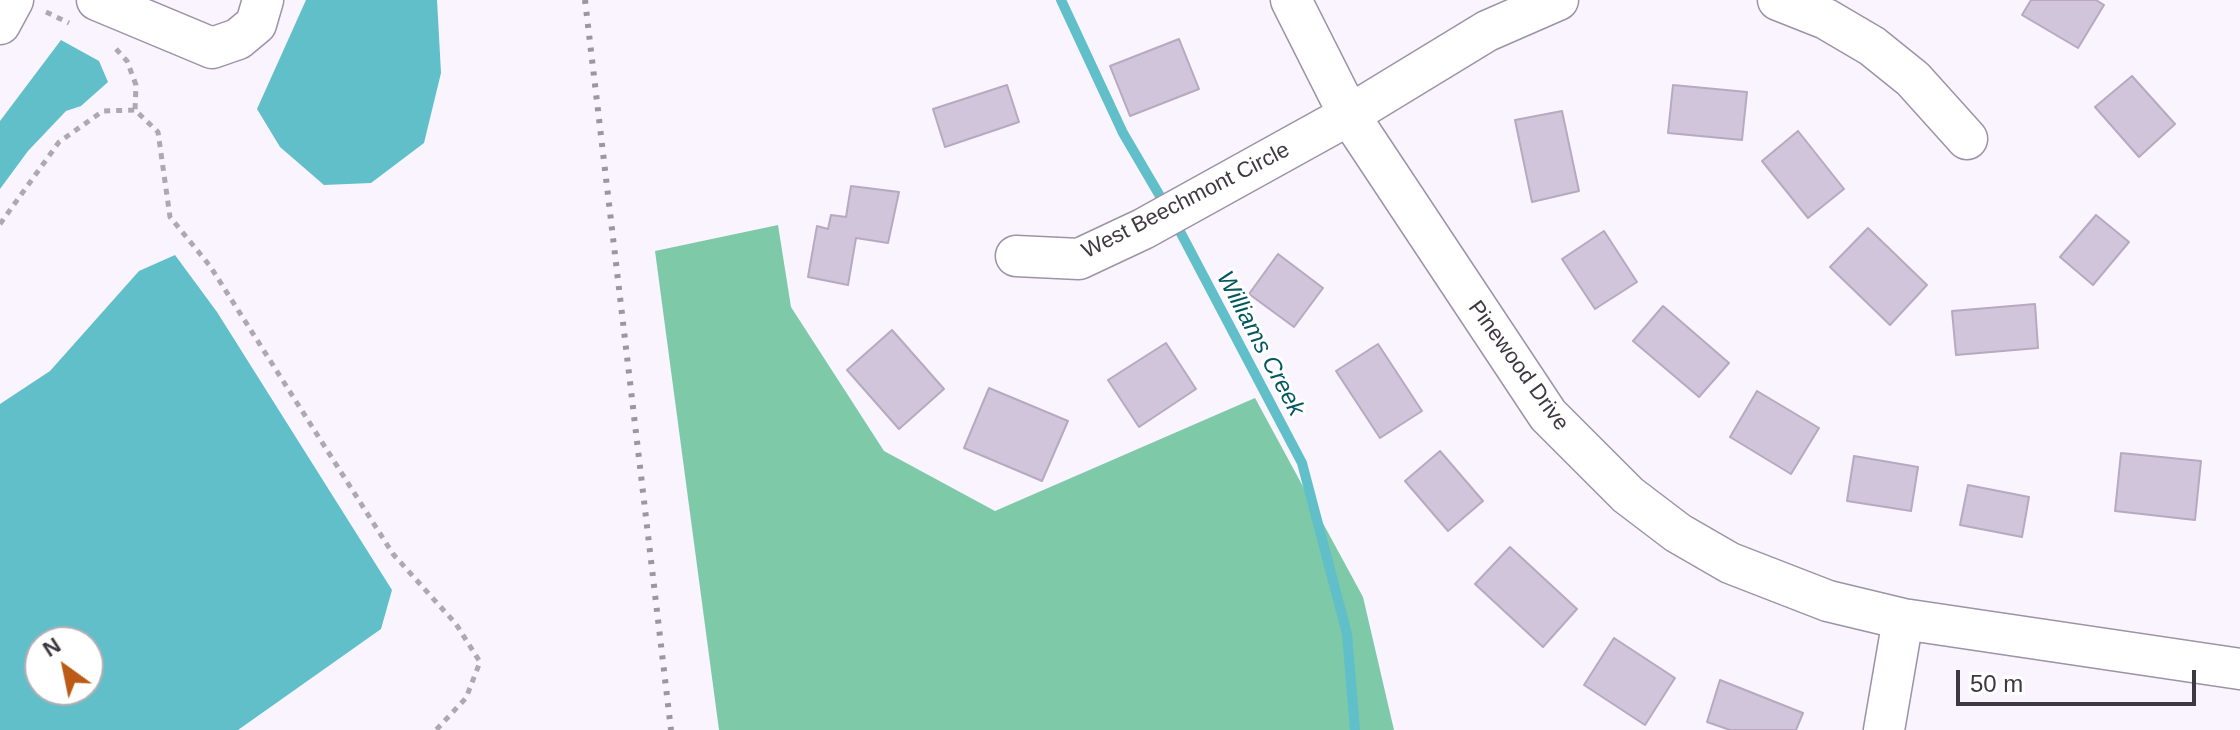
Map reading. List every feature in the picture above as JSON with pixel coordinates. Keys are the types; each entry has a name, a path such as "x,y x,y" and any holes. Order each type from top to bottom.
{"street":[{"path":"90,15 212,48 238,39 256,24 263,0"},
{"name":"Pinewood Drive","path":"1291,0 1349,115 1548,415 1618,486 1678,533 1730,563 1816,597 1903,619 2240,669"},
{"name":"West Beechmont Circle","path":"1016,256 1079,259 1214,192 1487,31 1558,0"},
{"path":"1778,0 1826,19 1872,46 1913,79 1967,139"},
{"path":"0,24 27,5"},
{"path":"1884,730 1903,619"}],"path":[{"path":"27,5 90,15"},
{"path":"112,43 127,61 136,85 135,110"},
{"path":"0,224 59,142 81,123 103,111 135,110 158,132 170,217 210,266 393,554 456,624 480,662 466,698 436,730"}],"green space":[{"path":"778,225 791,307 884,451 995,511 1255,398 1363,597 1394,730 719,730 655,251"}],"water":[{"path":"306,0 437,0 441,73 424,143 371,183 324,185 280,147 257,109"},
{"path":"61,40 99,61 108,82 81,106 66,111 28,151 0,189 0,121"},
{"path":"175,255 217,312 392,590 381,629 238,730 0,730 0,404 50,371 139,271"}],"building":[{"path":"2031,0 2096,0 2104,5 2078,48 2022,15"},
{"path":"1179,39 1199,89 1130,116 1110,66"},
{"path":"2132,76 2175,124 2139,157 2095,107"},
{"path":"1007,85 1019,122 945,147 933,109"},
{"path":"1673,85 1747,92 1742,140 1668,133"},
{"path":"1562,111 1579,191 1532,202 1515,120"},
{"path":"1798,131 1844,189 1808,218 1762,161"},
{"path":"851,186 899,192 888,243 856,238 848,285 808,277 817,226 828,229 831,215 846,217"},
{"path":"2096,215 2129,242 2093,285 2060,257"},
{"path":"1868,228 1927,285 1890,325 1830,267"},
{"path":"1604,231 1637,282 1595,309 1562,259"},
{"path":"1278,254 1323,288 1294,327 1249,294"},
{"path":"2035,304 2038,348 1956,355 1952,311"},
{"path":"1663,306 1729,363 1699,397 1633,341"},
{"path":"892,330 944,389 899,429 847,370"},
{"path":"1166,343 1196,389 1139,427 1108,380"},
{"path":"1378,344 1422,411 1380,438 1336,371"},
{"path":"989,388 1068,421 1042,481 964,448"},
{"path":"1757,391 1819,428 1791,474 1730,437"},
{"path":"1440,451 1483,501 1448,531 1405,481"},
{"path":"2121,453 2201,461 2195,520 2115,511"},
{"path":"1854,456 1918,467 1911,511 1847,501"},
{"path":"1968,485 2029,497 2022,537 1960,525"},
{"path":"1510,547 1577,609 1543,647 1475,584"},
{"path":"1614,638 1675,678 1645,725 1584,685"},
{"path":"1720,680 1803,713 1796,730 1730,730 1707,722"}],"waterway":[{"name":"Williams Creek","path":"1061,0 1123,133 1167,208"},
{"name":"Williams Creek","path":"1175,222 1302,463 1347,634 1355,730"}],"railway":[{"path":"585,0 671,730"}]}
